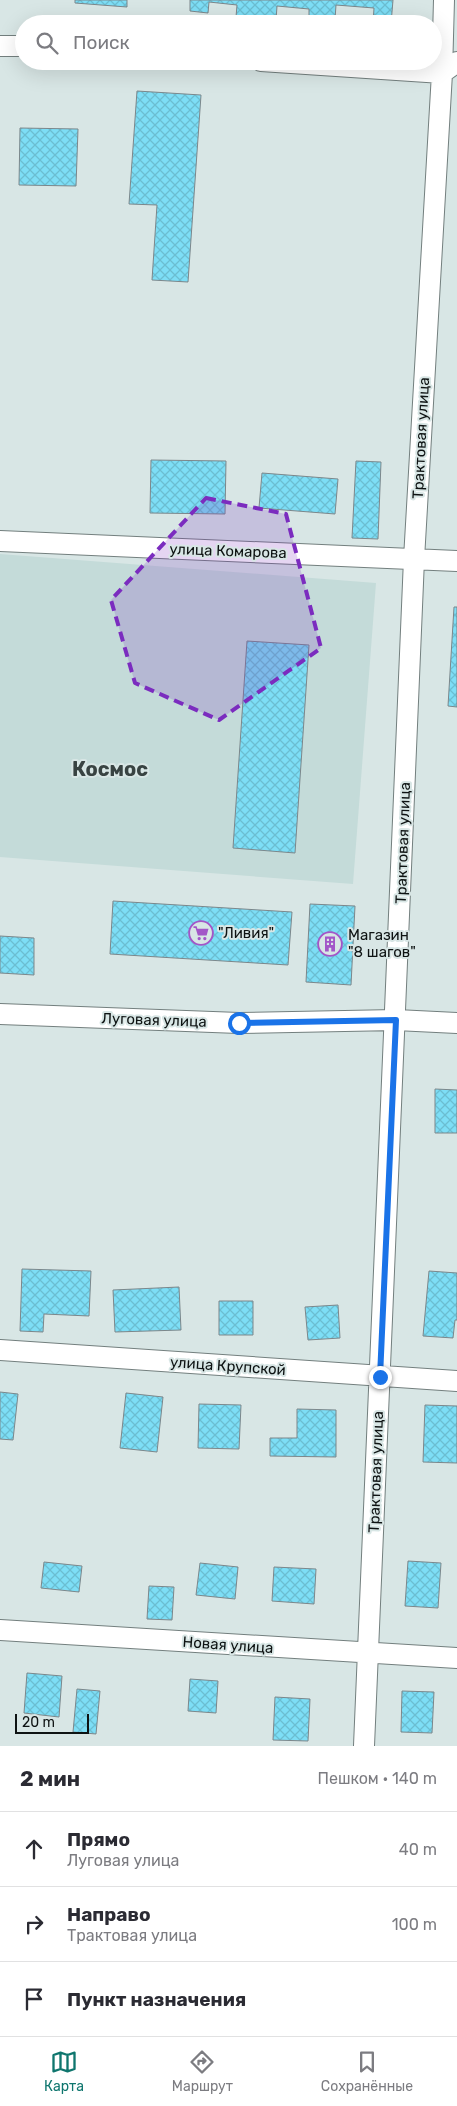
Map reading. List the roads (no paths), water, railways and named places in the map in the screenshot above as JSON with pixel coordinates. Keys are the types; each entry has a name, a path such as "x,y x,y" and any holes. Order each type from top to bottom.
{"street":[{"name":"Трактовая улица","path":"364,1746 414,559 450,68 444,0"},
{"path":"0,46 15,46"},
{"name":"улица Комарова","path":"0,541 457,561"},
{"name":"Луговая улица","path":"0,1014 239,1023 396,1020 457,1023"},
{"name":"улица Крупской","path":"0,1350 457,1381"},
{"name":"Новая улица","path":"0,1630 457,1658"}],"place":[{"name":"\"Ливия\"","path":"201,933"},
{"name":"Магазин \"8 шагов\"","path":"330,944"}],"district":[{"name":"Космос","path":"110,769"}]}
